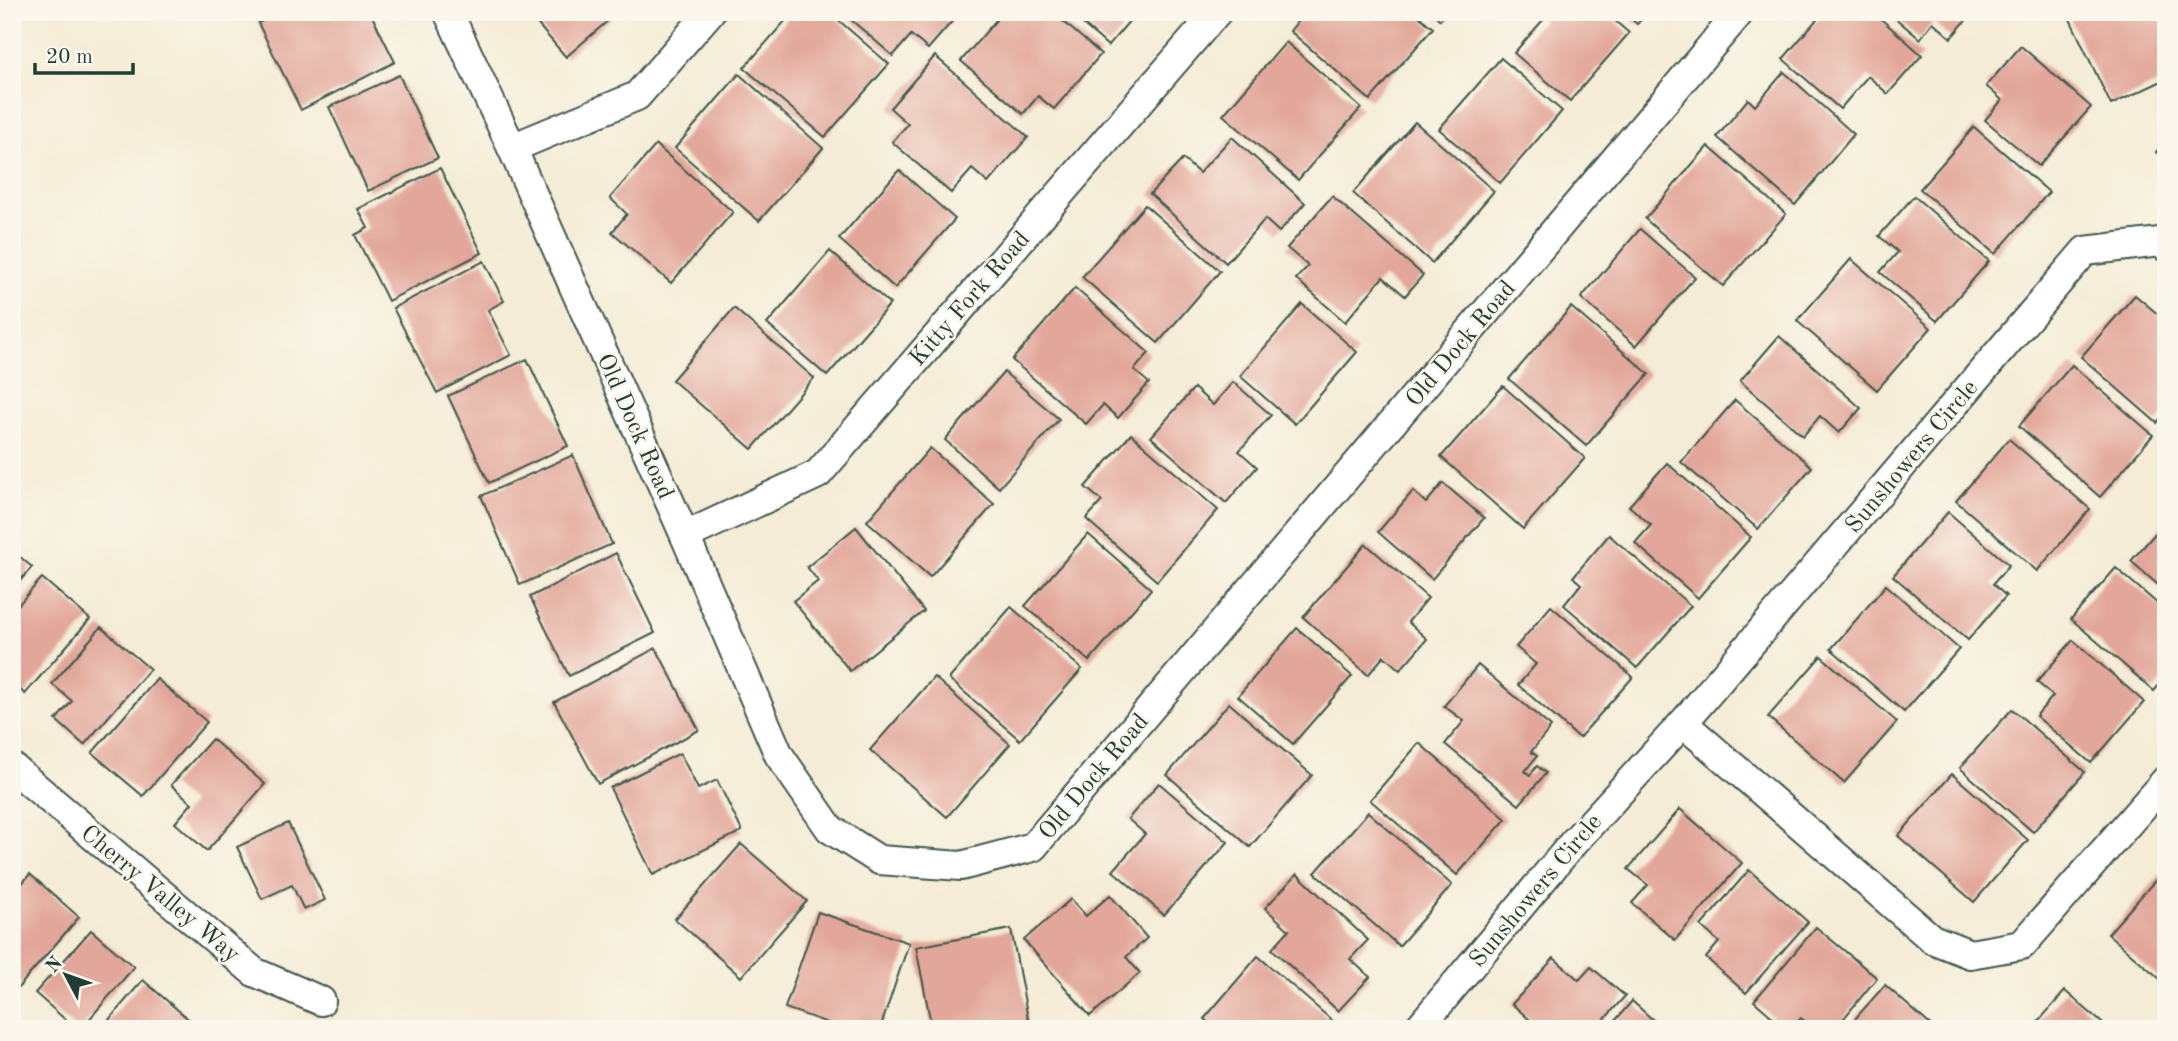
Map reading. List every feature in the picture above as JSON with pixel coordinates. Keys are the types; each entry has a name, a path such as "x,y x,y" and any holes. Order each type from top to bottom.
{"street":[{"name":"Old Dock Road","path":"448,12 512,148 685,536 779,755 830,829 879,860 961,866 1033,847 1740,12"},
{"path":"512,148 637,96 710,12"},
{"name":"Kitty Fork Road","path":"685,536 818,474 1217,12"},
{"name":"Sunshowers Circle","path":"1418,1029 1573,843 1683,723 2085,251 2160,242 2166,247"},
{"path":"1683,723 1932,939 1970,954 2022,945 2166,780"},
{"name":"Cherry Valley Way","path":"12,767 254,972 321,1001"}],"building":[{"path":"280,12 370,12 395,62 301,110 258,23"},
{"path":"527,12 618,12 566,57"},
{"path":"793,12 829,12 889,64 825,137 744,68"},
{"path":"842,12 949,12 955,18 928,49 911,35 893,56"},
{"path":"1003,12 1052,12 1101,54 1054,109 1038,96 1023,114 961,61"},
{"path":"1069,12 1137,12 1108,46"},
{"path":"1305,12 1414,12 1433,28 1370,100 1290,31"},
{"path":"1432,12 1447,12 1440,20"},
{"path":"1534,12 1605,12 1629,33 1570,101 1514,53 1543,20"},
{"path":"1623,12 1648,12 1637,24"},
{"path":"1823,12 1873,12 1922,55 1888,94 1868,76 1840,109 1783,59"},
{"path":"1888,12 1973,12 1951,38 1933,22 1920,39"},
{"path":"2079,12 2158,12 2166,29 2166,79 2111,105 2069,17"},
{"path":"1286,42 1361,108 1298,180 1223,115"},
{"path":"2021,46 2091,107 2039,166 1985,120 2002,100 1986,86"},
{"path":"935,56 1028,137 988,183 972,169 951,193 892,142 908,124 890,108"},
{"path":"1501,58 1562,111 1500,183 1439,129"},
{"path":"1784,72 1854,134 1795,205 1717,137 1748,99 1755,106"},
{"path":"739,74 823,148 759,221 675,148"},
{"path":"399,75 438,158 368,191 329,107"},
{"path":"1415,122 1494,191 1432,263 1353,193"},
{"path":"1974,127 2049,192 1995,254 1920,189"},
{"path":"1232,137 1305,203 1279,232 1265,219 1226,263 1150,194 1183,159 1199,173"},
{"path":"2166,140 2166,160 2156,152"},
{"path":"656,145 733,212 671,283 612,232 627,214 610,198"},
{"path":"1708,146 1786,214 1723,286 1645,219"},
{"path":"440,168 482,253 388,301 355,235 368,228 358,209"},
{"path":"899,170 955,219 895,288 839,239"},
{"path":"1332,196 1423,275 1405,296 1383,277 1345,322 1296,279 1308,266 1287,248"},
{"path":"1914,196 1989,261 1937,321 1880,272 1898,252 1879,236"},
{"path":"1145,205 1220,271 1158,343 1082,277"},
{"path":"1640,229 1695,277 1636,346 1581,298"},
{"path":"830,251 890,304 827,376 767,324"},
{"path":"1851,259 1931,328 1877,390 1797,321"},
{"path":"484,261 504,301 488,310 511,355 437,393 393,308"},
{"path":"1075,288 1149,353 1134,370 1149,383 1118,418 1103,405 1086,424 1012,360"},
{"path":"2135,295 2166,321 2166,412 2157,423 2081,357"},
{"path":"1302,304 1357,352 1295,424 1240,376"},
{"path":"1571,307 1649,374 1586,446 1509,379"},
{"path":"734,308 814,378 752,449 672,380"},
{"path":"1779,336 1861,408 1839,433 1820,416 1803,436 1740,381"},
{"path":"527,359 568,446 489,483 448,396"},
{"path":"2072,365 2153,435 2100,497 2019,426"},
{"path":"1004,372 1059,419 999,488 945,440"},
{"path":"1233,382 1271,415 1239,451 1257,467 1226,503 1151,437 1194,388 1213,405"},
{"path":"1503,386 1585,458 1523,529 1441,457"},
{"path":"1735,400 1812,467 1758,529 1681,462"},
{"path":"1131,434 1218,510 1157,581 1086,519 1102,501 1085,487"},
{"path":"2009,439 2090,509 2037,571 1956,501"},
{"path":"930,448 994,504 930,577 867,521"},
{"path":"573,455 612,544 520,585 481,496"},
{"path":"1667,463 1751,537 1698,598 1635,543 1651,525 1629,506"},
{"path":"1443,483 1484,518 1432,579 1378,532 1413,491 1426,503"},
{"path":"1948,512 2009,565 1993,584 2006,596 1968,640 1893,576"},
{"path":"2166,521 2166,592 2131,561"},
{"path":"856,527 924,611 850,671 793,601 818,581 807,567"},
{"path":"1088,534 1151,589 1089,661 1025,606"},
{"path":"1609,535 1691,606 1637,668 1564,605 1581,584 1573,577"},
{"path":"1366,544 1428,598 1408,622 1427,639 1400,670 1384,656 1368,675 1303,617"},
{"path":"12,550 32,567 12,590"},
{"path":"616,553 655,633 569,676 530,597"},
{"path":"2116,568 2166,611 2166,677 2154,691 2071,619"},
{"path":"42,578 90,619 25,694 12,683 12,612"},
{"path":"1886,585 1959,649 1904,712 1831,649"},
{"path":"1551,606 1633,677 1579,738 1518,685 1536,664 1516,647"},
{"path":"1011,607 1082,669 1020,740 949,679"},
{"path":"101,627 150,669 84,745 56,720 72,701 52,684"},
{"path":"1297,628 1352,676 1293,744 1238,696"},
{"path":"2073,640 2144,702 2091,763 2036,716 2053,696 2037,682"},
{"path":"656,648 699,730 598,784 554,702"},
{"path":"1821,656 1897,722 1844,783 1768,717"},
{"path":"1478,665 1551,727 1531,752 1537,756 1525,771 1530,775 1537,766 1546,773 1519,805 1445,744 1464,721 1444,706"},
{"path":"934,677 1010,744 947,817 870,750"},
{"path":"157,679 207,722 143,796 92,753"},
{"path":"1229,703 1312,775 1250,847 1167,775"},
{"path":"2012,709 2085,772 2033,832 1960,768"},
{"path":"212,739 265,784 207,851 175,823 192,803 171,785"},
{"path":"1419,743 1506,819 1457,875 1370,800"},
{"path":"680,753 698,789 717,780 742,831 653,875 610,788"},
{"path":"1952,774 2028,840 1974,902 1898,836"},
{"path":"1159,783 1228,842 1164,915 1113,871 1145,834 1128,819"},
{"path":"1680,809 1742,863 1675,940 1632,903 1648,885 1628,869"},
{"path":"1368,812 1452,885 1399,946 1315,873"},
{"path":"288,823 325,900 304,910 292,885 262,899 237,847"},
{"path":"741,844 807,901 741,977 675,919"},
{"path":"2166,868 2166,984 2108,934"},
{"path":"1749,870 1808,922 1746,993 1706,958 1719,942 1701,926"},
{"path":"30,874 79,917 17,989 12,985 12,895"},
{"path":"1297,874 1368,940 1350,959 1370,977 1338,1011 1272,949 1289,930 1265,908"},
{"path":"1110,895 1147,938 1126,957 1140,973 1090,1016 1024,940 1071,899 1086,916"},
{"path":"818,912 909,943 880,1029 845,1029 785,1008"},
{"path":"1816,927 1877,978 1835,1029 1815,1029 1801,1018 1791,1029 1786,1029 1754,1001"},
{"path":"1011,929 1030,1029 959,1029 958,1025 932,1029 916,947"},
{"path":"91,930 134,967 81,1029 76,1029 35,993"},
{"path":"1258,956 1334,1022 1328,1029 1216,1029 1204,1019"},
{"path":"1554,958 1579,980 1591,967 1625,996 1596,1029 1540,1029 1512,1004"},
{"path":"143,980 194,1024 190,1029 101,1029"},
{"path":"1885,985 1935,1029 1846,1029"},
{"path":"2065,991 2109,1029 2032,1029"},
{"path":"1632,1001 1663,1029 1608,1029"}]}
